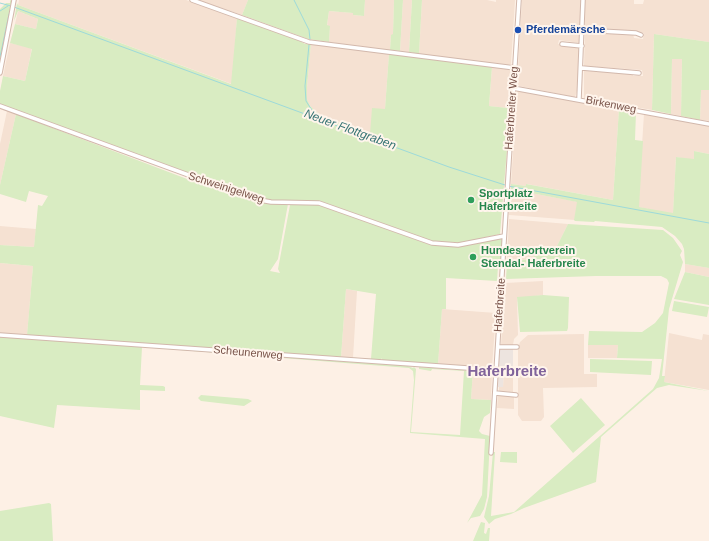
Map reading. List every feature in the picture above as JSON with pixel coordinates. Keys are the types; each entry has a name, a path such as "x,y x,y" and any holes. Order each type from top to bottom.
{"street":[{"path":"192,0 309,42 514,68"},
{"name":"Haferbreiter Weg","path":"506,216 519,0"},
{"path":"579,100 582,68 583,0"},
{"path":"0,73 14,2"},
{"path":"582,30 636,33 641,35"},
{"path":"562,44 582,46"},
{"path":"582,68 639,73"},
{"name":"Birkenweg","path":"513,88 709,124"},
{"name":"Schweinigelweg","path":"0,106 254,199 271,202 319,203 432,243 458,245 504,236"},
{"name":"Haferbreite","path":"491,453 506,216"},
{"name":"Scheunenweg","path":"0,335 496,370"},
{"name":"Haferbreite","path":"498,347 516,347"},
{"path":"495,393 516,395"}],"shaded area":[{"path":"19,0 186,0 237,18 232,84 18,5"},
{"path":"198,0 248,0 242,15"},
{"path":"365,0 394,0 393,35 391,35 390,50 329,42 330,26 327,26 329,11 354,13 353,15 364,16"},
{"path":"403,0 412,0 409,52 400,51"},
{"path":"422,0 487,0 496,2 496,0 515,0 511,64 507,65 419,54"},
{"path":"522,0 581,0 580,43 559,40 558,44 580,47 580,88 578,88 575,97 519,86 517,84"},
{"path":"585,0 634,0 634,4 643,4 644,0 709,0 709,42 654,34 652,110 584,98 584,71 633,72 633,76 643,76 642,70 584,66 585,33 633,34 634,38 643,39 644,33 585,28"},
{"path":"18,11 38,19 36,29 15,24"},
{"path":"10,43 32,48 25,81 3,76"},
{"path":"311,43 389,54 385,109 370,134 321,116 310,106 307,99 307,87"},
{"path":"672,59 682,59 681,116 671,114"},
{"path":"492,67 511,70 508,108 489,106"},
{"path":"519,90 619,109 613,200 527,184 526,186 511,184 517,92"},
{"path":"701,90 709,90 709,121 700,120"},
{"path":"7,111 16,114 0,185 0,144"},
{"path":"644,114 709,126 709,154 694,151 694,160 676,157 673,214 638,207"},
{"path":"511,189 578,202 575,220 509,215"},
{"path":"509,219 568,224 555,250 534,252 534,259 507,261"},
{"path":"0,226 36,229 34,247 0,245"},
{"path":"0,263 33,266 27,335 0,333"},
{"path":"685,264 709,268 709,277 685,272"},
{"path":"543,281 543,295 517,298 518,335 514,339 513,345 501,345 505,283"},
{"path":"346,289 357,291 353,358 341,357"},
{"path":"442,309 496,313 492,367 438,364"},
{"path":"669,333 702,340 703,334 709,335 709,390 664,382"},
{"path":"584,334 584,374 597,374 597,387 543,388 544,417 541,421 522,421 518,415 518,348 520,342 528,335"},
{"path":"588,345 618,345 617,358 588,358"},
{"path":"499,349 513,349 513,366 504,367 503,387 498,387"},
{"path":"504,366 513,366 513,392 499,391 499,387 503,387"},
{"path":"473,371 492,372 491,400 471,399"},
{"path":"498,396 514,396 514,409 497,408"}],"green space":[{"path":"10,0 13,2 0,66 0,9 6,3 10,3"},
{"path":"248,0 365,0 364,16 353,15 353,13 329,11 327,25 330,26 329,42 308,39 242,15"},
{"path":"394,0 403,0 400,51 390,50 391,35 393,34"},
{"path":"412,0 422,0 419,54 409,52"},
{"path":"17,3 18,5 231,84 237,18 295,38 305,44 311,43 307,87 307,99 310,106 321,116 370,134 372,108 385,109 389,54 492,67 489,106 508,108 509,101 511,101 500,234 455,244 430,242 321,202 260,200 0,104 0,91 3,76 25,81 32,49 10,43 15,24 36,29 38,19 18,11 14,21"},
{"path":"654,34 709,42 709,90 701,90 700,120 681,116 682,59 672,59 671,114 652,110"},
{"path":"619,109 636,112 635,140 643,141 639,207 673,213 676,157 694,159 694,151 709,154 709,268 685,264 684,249 682,244 675,236 662,227 595,221 575,221 577,202 511,189 511,184 526,186 526,184 613,200"},
{"path":"16,114 195,182 258,202 288,204 278,259 270,271 280,273 278,269 290,205 320,205 428,244 446,246 501,238 503,241 502,263 498,266 497,281 446,278 446,309 442,309 438,364 441,365 383,361 381,358 381,361 346,359 345,357 371,359 376,294 346,289 341,357 343,358 27,335 33,266 0,263 0,245 34,247 38,205 42,206 48,196 29,191 26,202 0,194 0,185"},
{"path":"568,224 663,230 673,238 682,251 680,255 683,262 669,309 662,376 665,376 664,382 709,391 669,385 657,388 601,437 596,482 495,519 489,524 484,517 489,496 493,452 495,452 491,516 514,512 653,389 659,378 662,359 617,358 618,345 588,345 589,331 642,332 655,323 663,313 669,283 667,279 661,276 596,276 506,279 507,261 534,259 534,252 555,250"},
{"path":"685,272 709,277 709,305 674,299"},
{"path":"543,295 569,297 567,331 520,332 517,297"},
{"path":"674,301 709,307 707,317 672,311"},
{"path":"0,336 405,365 414,367 416,369 411,432 460,435 464,371 432,369 431,371 419,369 419,367 473,371 471,399 491,400 490,413 484,417 479,431 482,434 490,436 487,497 484,509 480,516 471,518 467,523 482,495 485,439 410,433 414,380 413,371 409,368 142,347 140,385 163,386 165,387 165,391 140,390 140,410 57,405 54,428 0,416"},
{"path":"590,359 652,361 651,375 590,372"},
{"path":"201,395 248,399 252,401 244,406 201,401 198,398"},
{"path":"581,398 605,425 573,453 550,426"},
{"path":"501,452 517,452 517,463 500,462"},
{"path":"49,503 51,504 53,541 0,541 0,511"},
{"path":"481,522 485,523 484,533 486,534 488,528 490,528 489,541 473,541"}],"waterway":[{"path":"294,0 309,30 310,39"},
{"name":"Neuer Flottgraben","path":"0,3 11,6"},
{"name":"Neuer Flottgraben","path":"0,11 8,6"},
{"name":"Neuer Flottgraben","path":"14,7 449,167 505,185"},
{"path":"0,57 9,14"},
{"path":"309,45 305,86 306,101 317,118"},
{"name":"Neuer Flottgraben","path":"508,186 709,223"}],"place":[{"name":"Pferdemärsche","path":"518,30"},
{"name":"Sportplatz Haferbreite","path":"471,200"},
{"name":"Hundesportverein Stendal- Haferbreite","path":"473,257"}],"district":[{"name":"Haferbreite","path":"507,372"}]}
